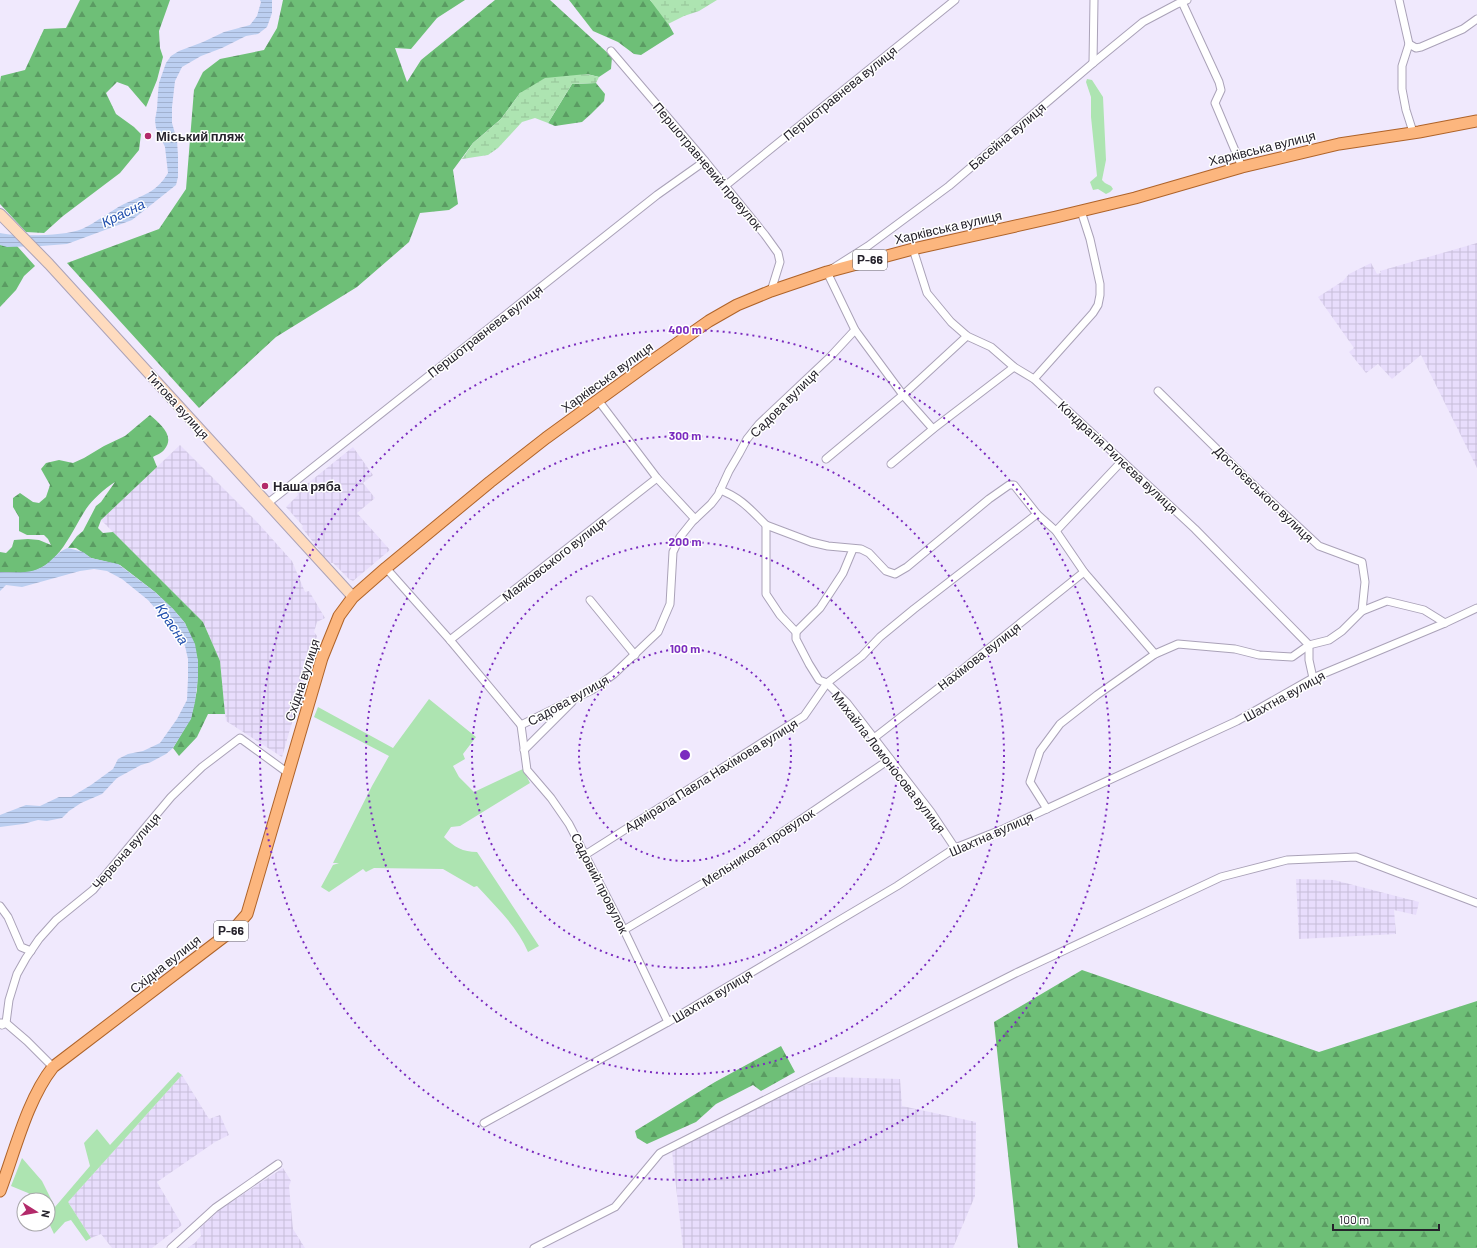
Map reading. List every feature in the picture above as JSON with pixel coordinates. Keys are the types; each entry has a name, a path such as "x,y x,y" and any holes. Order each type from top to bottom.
{"main road":[{"name":"Харківська вулиця","path":"353,597 490,482 598,400 709,321 737,305 771,291 827,272 913,249 1135,198 1242,167 1339,144 1477,121"},
{"name":"Східна вулиця","path":"0,1191 31,1105 44,1079 53,1067 234,929 243,919 249,907 322,658 339,616 353,597"}],"street":[{"name":"Першотравнева вулиця","path":"725,186 955,0"},
{"path":"1092,63 1094,0"},
{"path":"1399,0 1409,44 1402,66 1402,89 1406,110 1413,132"},
{"path":"1184,1 1219,82 1221,90 1215,103 1242,167"},
{"name":"Басейна вулиця","path":"827,272 868,246 949,186 1092,63 1143,22 1184,1"},
{"path":"1409,44 1416,48 1421,47 1463,30 1477,19"},
{"name":"Першотравневий провулок","path":"612,51 705,161 778,253 780,262 771,291"},
{"name":"Першотравнева вулиця","path":"268,504 657,195 705,161"},
{"path":"1034,379 1093,313 1098,305 1100,284 1090,239 1081,211"},
{"name":"Титова вулиця","path":"0,214 49,264 353,597"},
{"name":"Кондратія Рилєєва вулиця","path":"913,249 927,292 951,322 967,336 992,347 1014,367 1034,379 1195,529 1309,645"},
{"path":"827,272 855,330 903,395 933,429"},
{"name":"Садова вулиця","path":"521,725 592,690 614,674 658,632 670,604 673,552 680,537 695,519 712,504 744,444 759,424 830,357 855,330"},
{"path":"826,459 903,395 967,336"},
{"path":"891,464 933,429 1014,367"},
{"name":"Достоєвського вулиця","path":"1158,391 1245,477 1319,546 1362,562 1365,582 1362,611"},
{"path":"598,400 657,478 695,519"},
{"path":"1056,531 1122,461"},
{"name":"Маяковського вулиця","path":"450,640 657,478"},
{"path":"720,490 732,494 741,500 766,525 811,542 828,546 860,549 869,553 886,571 895,574 907,567 989,499 1009,485 1014,485 1020,490 1037,514 1056,531 1084,572 1155,654"},
{"name":"Адмірала Павла Нахімова вулиця","path":"585,855 804,716 827,683 862,656 880,637 1037,514"},
{"name":"Михайла Ломоносова вулиця","path":"766,525 766,594 796,635 809,664 819,680 827,683 847,703 931,812 955,848"},
{"path":"796,635 820,608 843,574 853,549"},
{"path":"386,568 450,640 521,725"},
{"name":"Нахімова вулиця","path":"874,738 1084,572"},
{"path":"590,600 635,655"},
{"path":"1047,809 1030,782 1040,751 1060,724 1097,695 1155,654 1178,644 1235,648 1259,655 1292,657 1309,645 1329,640 1342,631 1362,611 1387,601 1424,610 1445,623"},
{"name":"Шахтна вулиця","path":"484,1123 668,1022 897,886 955,848 1001,830 1237,721 1313,678 1445,623 1477,608"},
{"path":"1309,645 1309,660 1313,678"},
{"path":"524,750 576,698"},
{"name":"Садовий провулок","path":"521,725 527,770 551,798 569,824 624,930 668,1022"},
{"name":"Червона вулиця","path":"2,1024 17,974 31,951 56,920 93,890 171,797 202,768 240,738 288,773"},
{"name":"Мельникова провулок","path":"624,930 734,865 890,759"},
{"path":"534,1248 615,1207 660,1153 1016,973 1221,877 1287,860 1356,857 1477,903"},
{"path":"0,906 8,917 21,947 31,951"},
{"path":"2,1024 27,1040 53,1067"},
{"path":"171,1248 215,1208 278,1164"}],"shaded area":[{"path":"1477,243 1477,468 1421,355 1392,379 1378,364 1366,373 1349,352 1354,348 1318,297 1343,281 1349,274 1371,263 1377,274 1381,273 1380,271"},
{"path":"180,445 257,522 292,561 305,592 309,591 325,618 317,622 314,632 317,636 282,757 226,721 220,661 203,622 101,520"},
{"path":"353,447 373,475 363,483 375,498 357,513 390,550 353,581 333,563 329,563 321,555 321,552 302,528 303,526 286,507 298,495 297,492"},
{"path":"1296,879 1334,880 1419,902 1416,915 1394,910 1396,934 1299,939"},
{"path":"182,1075 209,1119 220,1115 229,1135 215,1142 157,1182 182,1225 152,1248 112,1248 101,1234 91,1238 68,1202"},
{"path":"829,1077 900,1079 902,1106 976,1122 975,1196 953,1248 683,1248 672,1151 797,1088"},
{"path":"283,1168 291,1181 289,1186 293,1229 305,1248 188,1248 201,1236 200,1228 222,1208"}],"green space":[{"path":"80,0 170,0 159,31 160,48 163,57 157,80 146,107 128,86 117,82 106,93 116,114 141,134 139,150 120,173 63,216 44,233 26,232 0,204 1,76 25,70 44,29 66,28"},
{"path":"283,0 465,0 437,18 411,49 395,48 407,82 421,60 495,0 550,0 612,57 611,69 599,77 587,74 520,93 501,119 473,143 453,170 458,204 449,210 420,213 409,242 357,287 276,337 199,408 67,263 159,229 186,189 194,90 203,72 220,59 264,50 277,28"},
{"path":"569,0 650,0 663,14 674,34 641,55 634,54 618,42 593,31"},
{"path":"650,0 717,0 699,11 668,24"},
{"path":"587,74 599,77 596,83 572,84 548,123 535,118 522,122 498,148 488,155 462,159 473,143 501,119 520,93 545,78"},
{"path":"1087,79 1092,80 1103,97 1106,160 1102,180 1113,189 1106,194 1098,189 1093,190 1090,182 1097,176 1091,117 1091,97 1086,82"},
{"path":"596,83 605,94 604,101 582,122 555,126 548,123 572,84"},
{"path":"0,245 17,246 35,266 24,276 16,290 0,307"},
{"path":"150,415 162,426 168,440 163,451 153,457 157,467 101,520 98,528 103,533 113,532 203,622 220,661 225,714 208,714 197,737 179,756 173,748 191,718 197,690 198,661 185,623 155,592 120,565 91,558 76,548 68,548 83,531 96,506 101,502 115,482 99,494 89,505 64,546 50,562 31,572 0,572 0,552 6,553 12,547 14,540 39,540 51,545 44,535 27,535 19,531 19,517 13,507 13,498 20,493 33,502 39,503 46,497 50,485 41,469 46,463 59,460 73,463 84,458 125,436"},
{"path":"429,699 476,737 463,754 465,759 453,766 459,777 474,792 523,769 530,783 460,826 451,827 444,837 451,844 459,848 477,852 539,946 528,952 512,925 477,886 474,887 443,869 374,868 366,872 363,869 329,892 321,887 333,865 339,863 333,863 389,756 314,717 318,707 393,748"},
{"path":"1082,970 1319,1052 1477,1001 1477,1248 1018,1248 994,1022"},
{"path":"781,1046 795,1072 761,1091 753,1085 716,1104 696,1122 647,1144 637,1138 635,1131 715,1082"},
{"path":"178,1072 182,1075 68,1202 91,1238 86,1241 71,1220 65,1222 56,1232 56,1206 90,1166 84,1143 97,1129 110,1145"},
{"path":"22,1158 42,1181 48,1192 26,1192 11,1186"}],"water":[{"name":"Красна","path":"260,0 272,0 272,13 267,27 258,34 246,36 222,48 201,56 182,67 175,81 172,123 177,140 178,177 176,185 132,220 67,244 7,247 0,245 0,233 42,235 65,233 82,229 119,207 149,193 159,185 168,173 165,147 156,128 155,120 159,83 166,63 171,56 179,51 224,32 250,25 257,16 261,2"},
{"name":"Красна","path":"68,548 83,552 91,558 118,564 155,592 185,623 195,644 198,661 198,678 191,719 173,748 166,754 117,778 102,794 81,803 62,818 47,821 38,820 23,824 0,827 0,815 26,805 40,806 59,797 71,797 113,769 118,759 128,754 143,751 160,743 177,719 187,700 188,659 185,646 148,600 122,579 107,571 94,569 80,571 22,587 6,585 0,591 0,572 25,572 37,569 48,563 57,554"}],"place":[{"name":"Міський пляж","path":"148,136"},
{"name":"Наша ряба","path":"265,486"}]}
